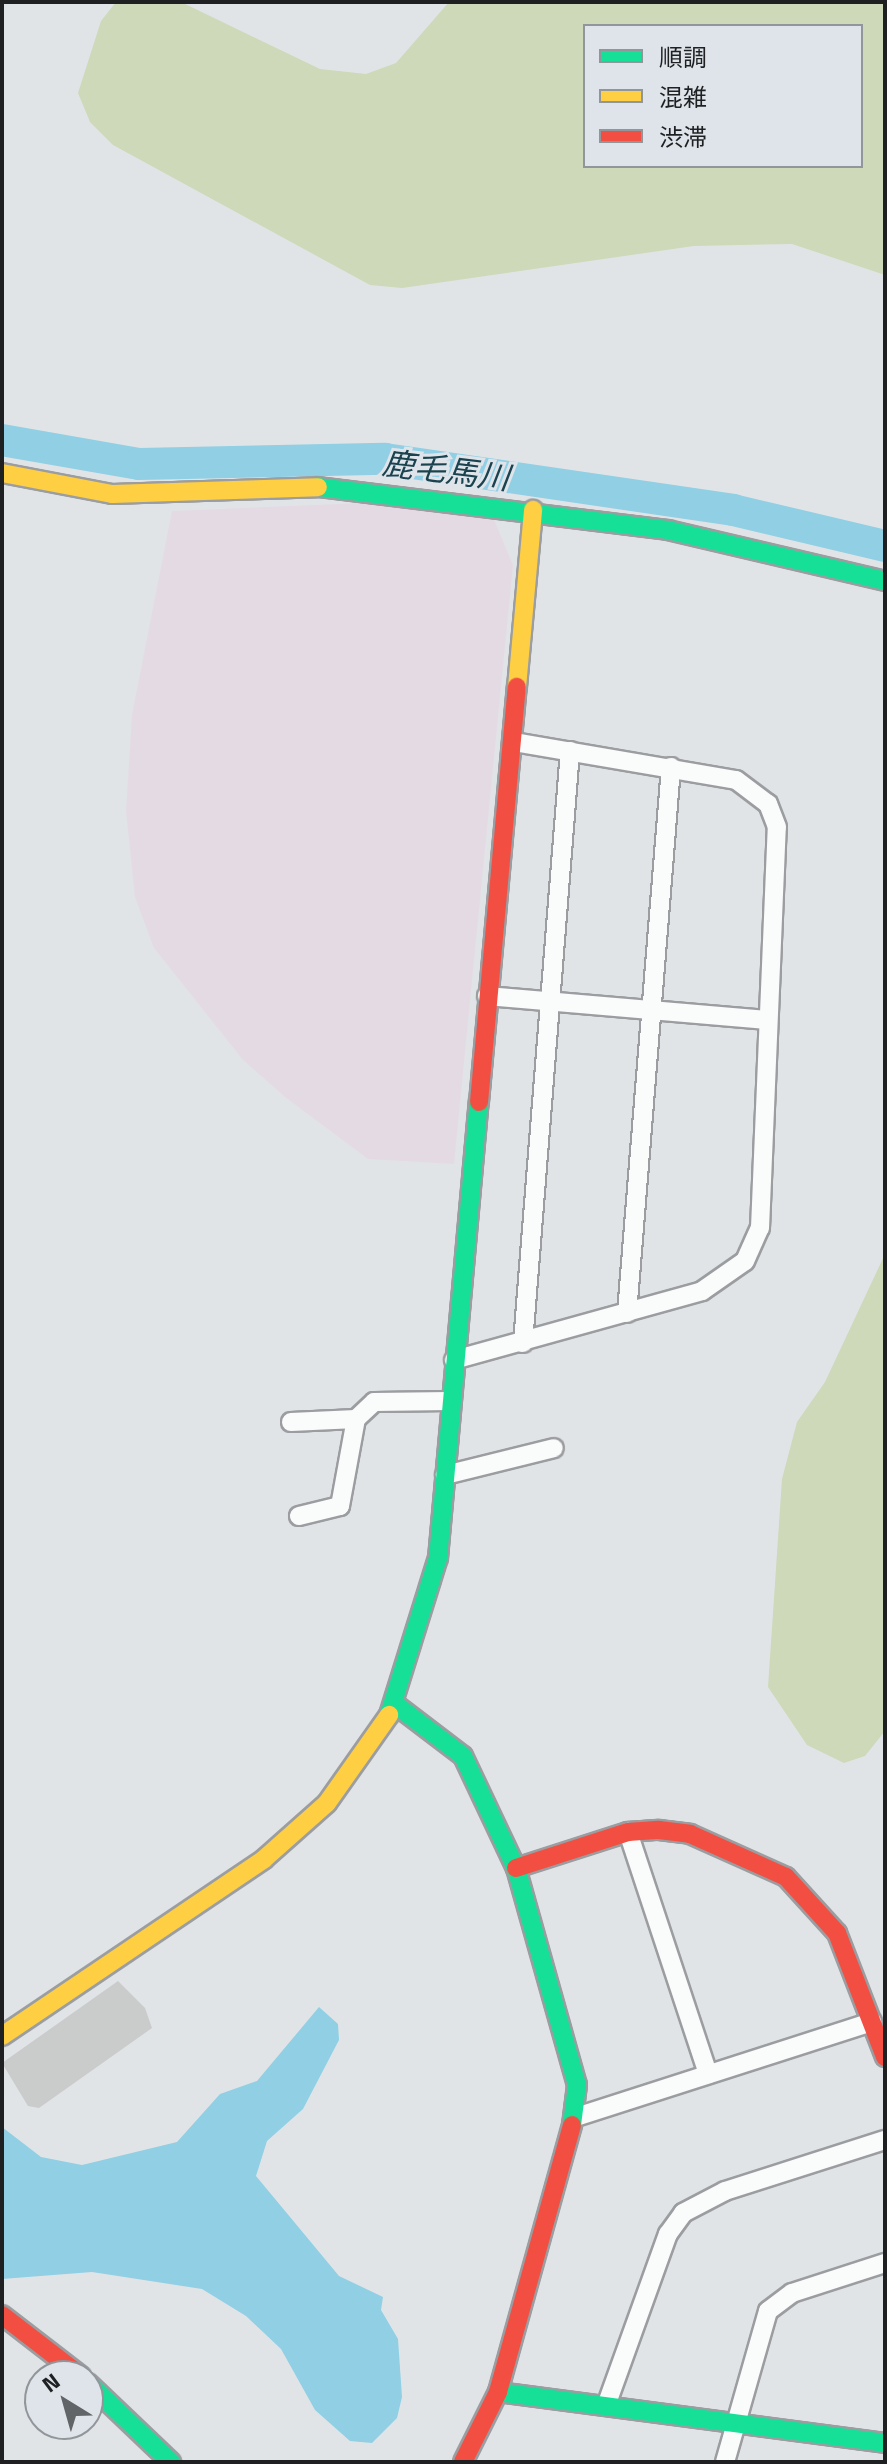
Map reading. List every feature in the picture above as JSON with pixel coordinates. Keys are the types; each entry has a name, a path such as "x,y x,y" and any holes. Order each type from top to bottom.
{"street":[{"path":"2,473 112,494 343,486 668,530 885,581"},
{"path":"2,2036 264,1859 327,1803 396,1705 434,1584 533,510"},
{"path":"454,1360 702,1291 731,1275 752,1248 760,1228 777,827 755,790 671,767 513,742"},
{"path":"523,1343 570,751"},
{"path":"627,1313 649,1009 671,767"},
{"path":"487,996 767,1020"},
{"path":"299,1516 340,1506 356,1419 374,1402 450,1401"},
{"path":"291,1422 356,1419"},
{"path":"445,1475 554,1448"},
{"path":"396,1705 463,1756 516,1868 571,2046 576,2117 498,2392 463,2462"},
{"path":"516,1868 628,1832 690,1834 786,1877 819,1905 837,1933 885,2057"},
{"path":"628,1832 708,2074"},
{"path":"576,2117 872,2022"},
{"path":"606,2406 668,2234 683,2213 725,2191 885,2140"},
{"path":"725,2462 768,2311 792,2293 885,2263"},
{"path":"2,2315 60,2360"},
{"path":"498,2392 885,2443"},
{"path":"104,2400 161,2459"}],"shaded area":[{"path":"361,503 493,517 513,565 454,1164 368,1159 285,1097 243,1060 154,948 135,897 126,811 132,715 172,511"}],"green space":[{"path":"116,2 181,2 320,69 366,74 396,63 449,2 885,2 885,275 792,244 694,246 402,288 370,285 113,145 90,122 78,93 101,21"},
{"path":"885,1254 885,1731 865,1756 844,1763 807,1745 768,1687 782,1479 797,1422 825,1382"}],"water":[{"path":"319,2007 338,2024 339,2040 303,2109 267,2141 256,2176 339,2276 383,2297 381,2310 398,2339 402,2397 397,2418 372,2443 350,2441 315,2410 281,2349 246,2316 202,2289 92,2272 2,2279 2,2127 41,2157 82,2165 177,2142 220,2094 257,2081"}],"building":[{"path":"118,1981 145,2008 152,2028 39,2108 28,2106 2,2063"}],"waterway":[{"name":"鹿毛馬川","path":"2,440 139,464 385,459 733,510 885,546"}],"traffic: fast":[{"path":"318,487 668,530 885,581"},
{"path":"389,1715 438,1558 479,1102"},
{"path":"396,1705 463,1756 516,1868 577,2085 572,2125"},
{"path":"498,2392 885,2443"},
{"path":"104,2398 171,2462"}],"traffic: slow":[{"path":"2,473 112,494 318,487"},
{"path":"517,687 533,510"},
{"path":"2,2036 264,1859 327,1803 389,1715"}],"traffic: jam":[{"path":"479,1102 517,687"},
{"path":"516,1868 628,1832 659,1830 690,1834 786,1877 837,1933 885,2057"},
{"path":"463,2462 498,2392 572,2125"},
{"path":"2,2315 60,2360"}]}
